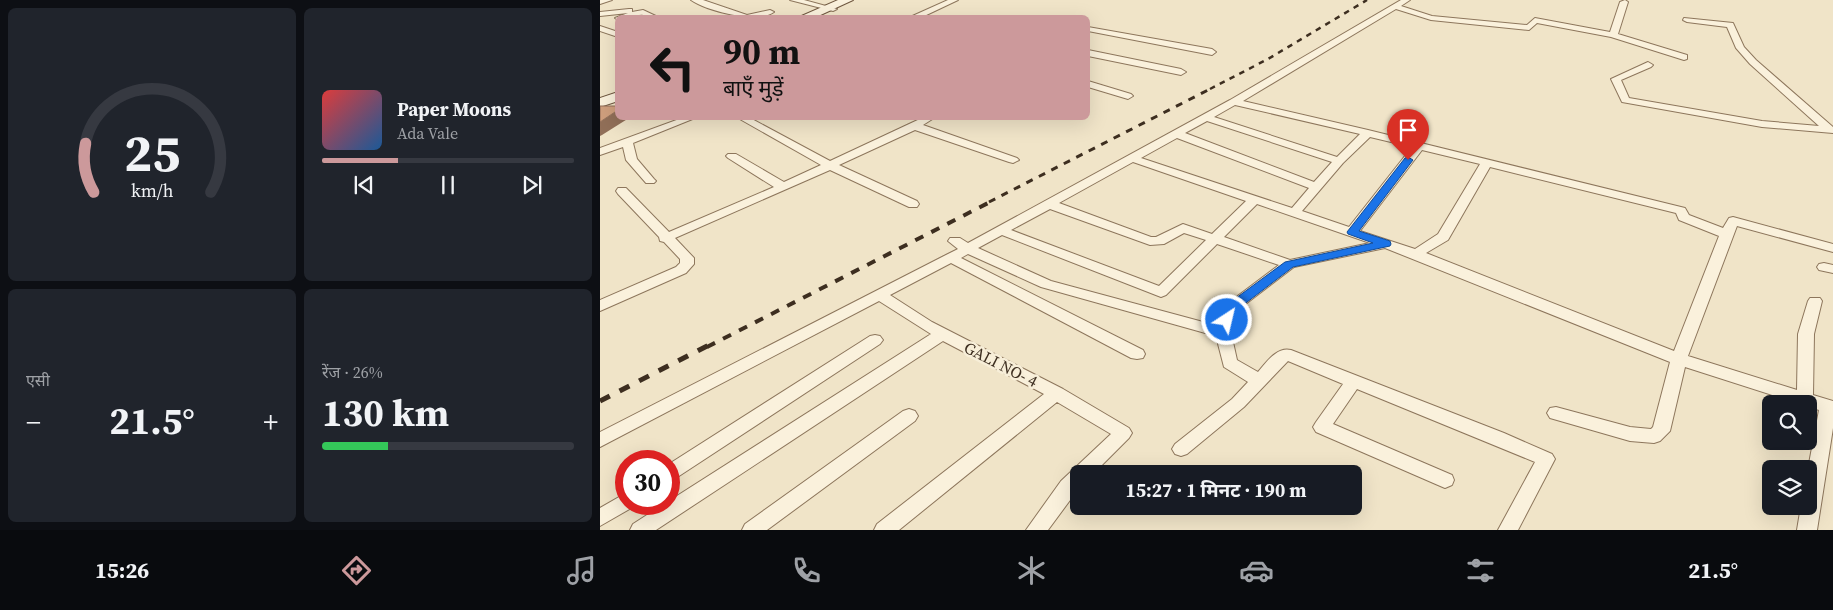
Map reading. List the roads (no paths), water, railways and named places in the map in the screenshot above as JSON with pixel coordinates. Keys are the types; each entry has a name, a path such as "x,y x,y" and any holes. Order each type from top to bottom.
{"main road":[{"path":"818,15 848,0"},
{"path":"811,15 857,0"},
{"path":"600,97 615,91"},
{"path":"600,103 615,97"}],"street":[{"path":"600,2 608,0"},
{"path":"695,0 741,15"},
{"path":"794,0 830,9"},
{"path":"919,15 954,0"},
{"path":"600,440 951,258 960,244 1000,230 1207,118 1406,0"},
{"path":"1613,35 1624,2"},
{"path":"1396,7 1431,18 1529,28 1535,20 1613,35 1684,57"},
{"path":"600,14 626,10 636,14"},
{"path":"632,15 643,12 650,15"},
{"path":"756,15 770,12"},
{"path":"600,21 615,18"},
{"path":"1687,20 1730,25 1740,48 1752,62 1832,130"},
{"path":"600,28 615,34"},
{"path":"1090,29 1212,52"},
{"path":"1090,53 1180,72"},
{"path":"1648,65 1616,79 1625,100 1762,124 1832,130"},
{"path":"1090,85 1128,96"},
{"path":"1234,102 1368,133 1681,211 1683,217 1726,234"},
{"path":"1207,118 1339,161"},
{"path":"600,152 685,120"},
{"path":"747,120 829,165 913,204"},
{"path":"666,238 783,187 925,120"},
{"path":"914,126 1013,160"},
{"path":"1295,212 1339,161 1368,133"},
{"path":"1177,134 1316,187"},
{"path":"627,142 632,160 650,182"},
{"path":"1352,232 1419,146"},
{"path":"732,156 783,187"},
{"path":"1131,158 1255,198 1416,254 1679,359 1792,395"},
{"path":"1416,254 1443,237 1486,163"},
{"path":"600,306 682,270 687,264 687,258 622,191"},
{"path":"1000,230 1161,292 1255,198"},
{"path":"1049,204 1150,241 1159,241 1183,228 1289,264"},
{"path":"1556,413 1630,434 1654,436 1661,430 1679,359 1726,234 1733,221 1833,248"},
{"path":"960,244 1046,284 1222,333"},
{"path":"1259,381 1230,363 1222,333 1232,307 1289,264 1386,244"},
{"path":"951,258 1137,354"},
{"name":"GALI NO- 4","path":"880,294 896,307 942,334 1057,393 1122,433 1090,465"},
{"path":"1805,395 1806,334 1815,301"},
{"path":"640,530 942,334"},
{"path":"680,467 876,340"},
{"path":"1181,449 1238,404 1285,354 1498,438 1546,459 1508,530"},
{"path":"1354,381 1322,427 1445,480"},
{"path":"884,530 1057,393"},
{"path":"1807,530 1831,407 1817,403"},
{"path":"752,530 909,416"},
{"path":"1036,530 1070,485"},
{"path":"600,518 615,508"}],"railway":[{"path":"1210,89 1268,59 1367,0"},
{"path":"989,202 1212,88"},
{"path":"707,347 992,201"},
{"path":"600,401 709,345"}]}
